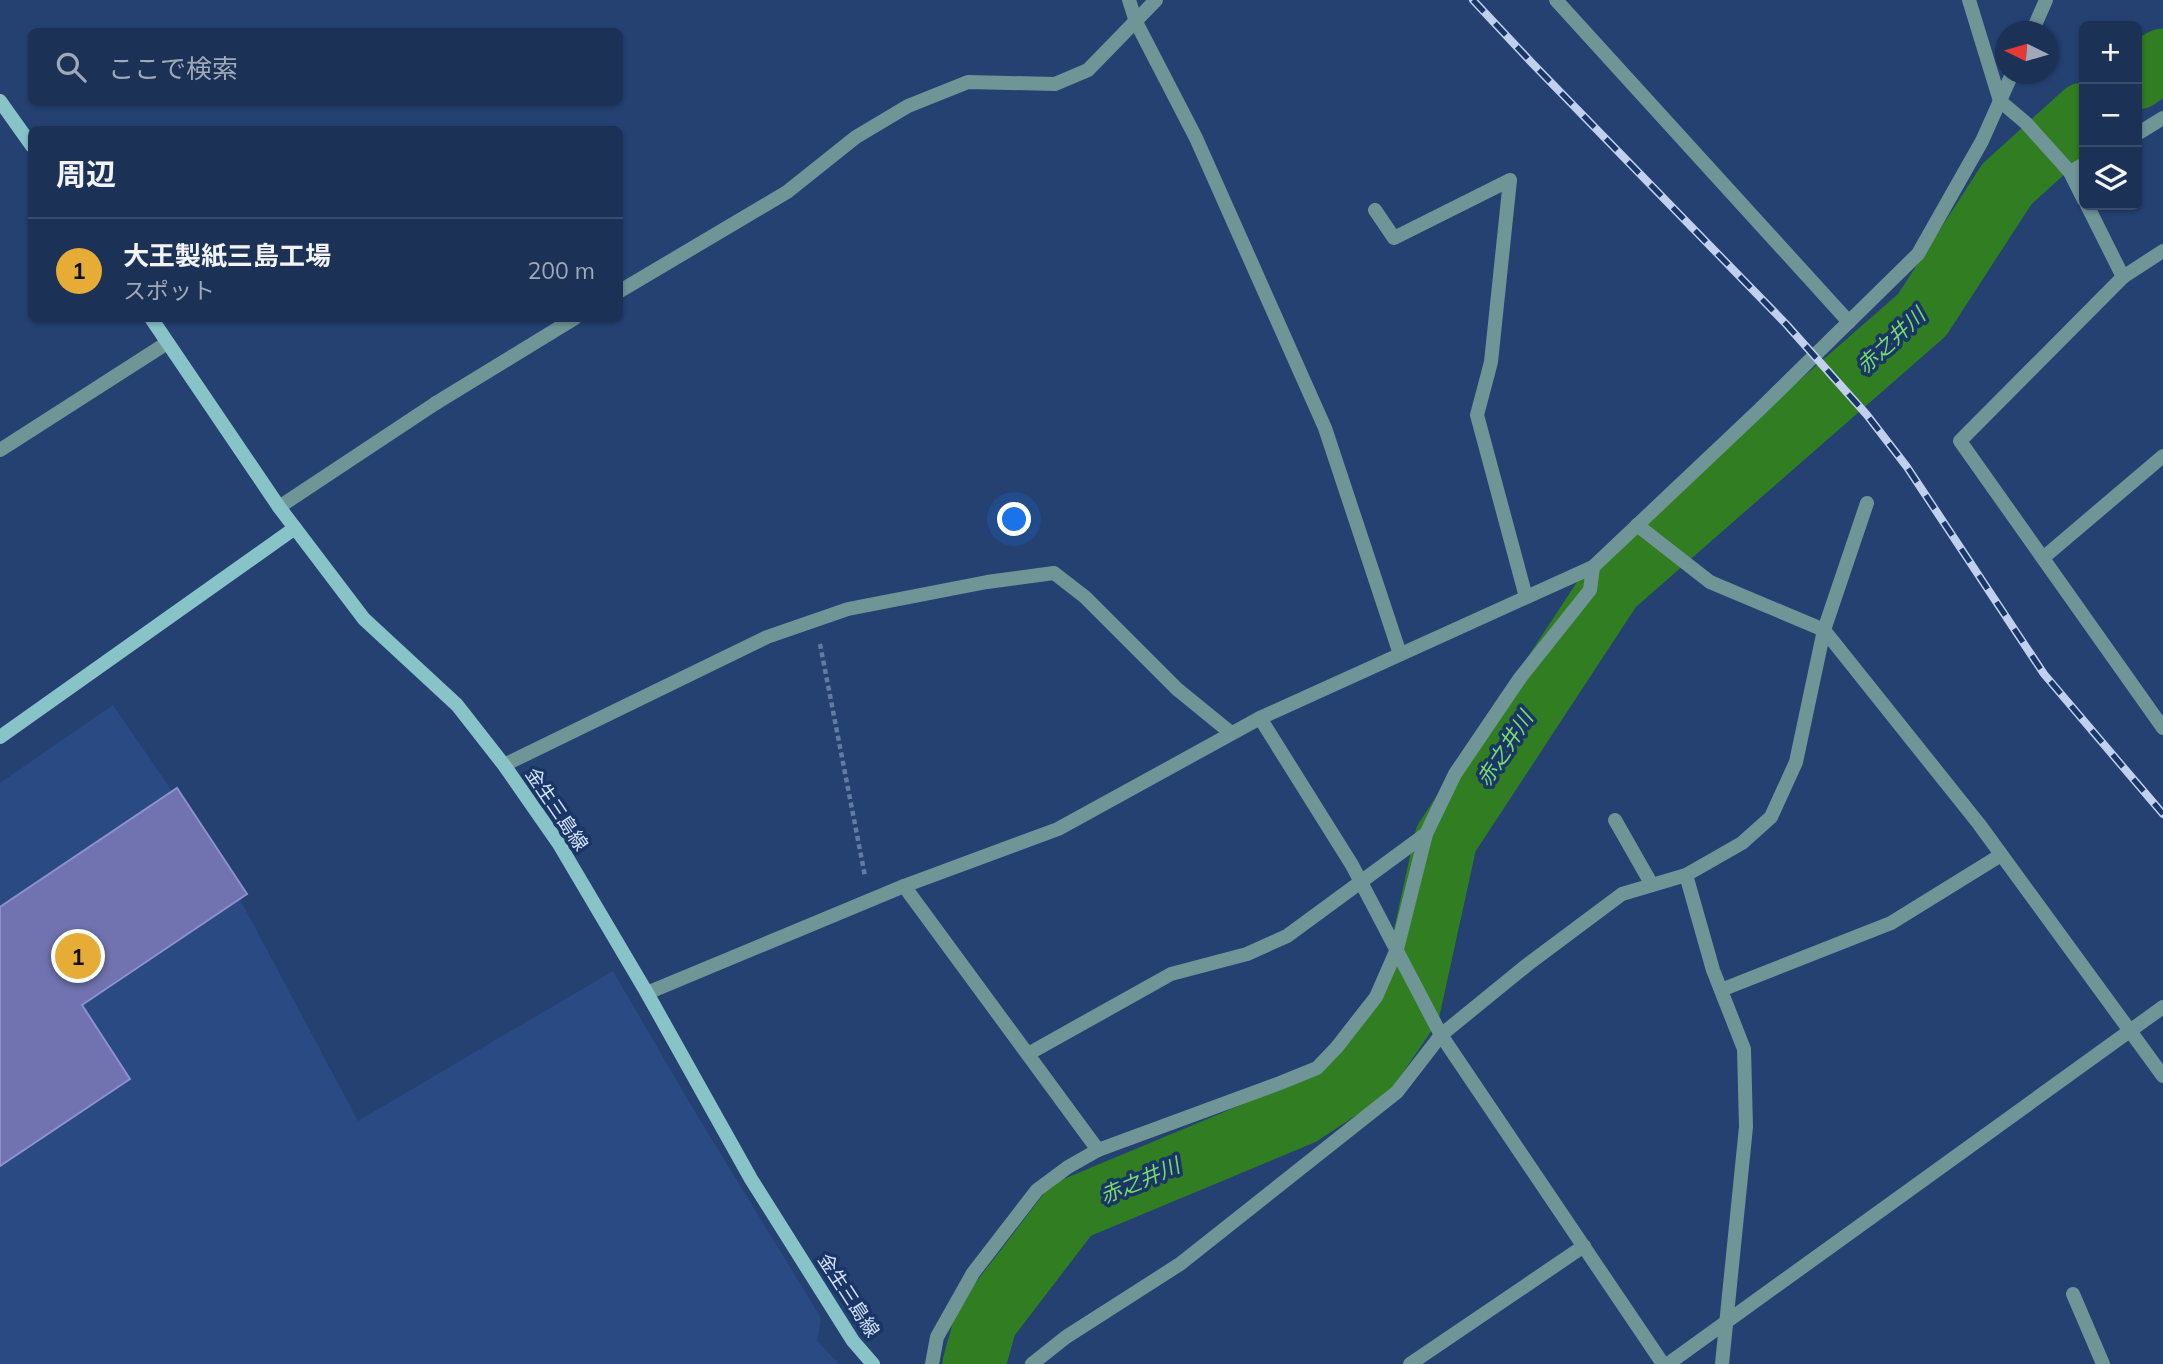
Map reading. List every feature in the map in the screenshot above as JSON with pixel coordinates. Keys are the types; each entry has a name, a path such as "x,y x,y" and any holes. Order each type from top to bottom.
{"main road":[{"path":"0,100 28,140"},
{"name":"金生三島線","path":"154,322 279,507 364,619 457,705 504,765 559,844 647,993 751,1179 853,1341 873,1364"},
{"path":"0,737 295,528"}],"street":[{"path":"1129,0 1136,22 1196,138 1325,428 1399,654"},
{"path":"623,289 787,192 856,138 908,106 968,82 1055,84 1088,70 1156,0"},
{"path":"1556,0 1849,322"},
{"path":"1969,0 2000,101 2026,123 2059,159 2070,172 2079,190"},
{"path":"2037,21 2046,0"},
{"path":"647,993 904,887 1058,829 1260,718 1593,567 1918,254 1982,141 2008,84"},
{"path":"2142,131 2163,118"},
{"path":"2070,172 2079,167"},
{"path":"1375,210 1394,238 1510,180 1491,362 1477,415 1526,597"},
{"path":"2089,210 2123,277"},
{"path":"2163,251 2123,277 1961,442 2163,728"},
{"path":"279,507 436,402 568,322"},
{"path":"0,450 167,342"},
{"path":"2043,558 2163,456"},
{"path":"1032,1364 1066,1337 1180,1264 1387,1101 1441,1035 1527,965 1622,894 1686,875 1742,844 1771,817 1796,762 1824,630 1867,503"},
{"path":"1637,525 1710,582 1824,630 1979,824 2163,1076"},
{"path":"932,1364 937,1337 973,1273 1037,1190 1068,1167 1098,1150 1317,1068 1337,1047 1376,997 1399,955 1426,834 1455,774 1520,678 1590,590 1593,567"},
{"path":"504,765 767,637 848,609 987,582 1054,573 1085,597 1177,689 1231,733"},
{"path":"1260,718 1360,881 1441,1035 1666,1364 1726,1324 2163,1007"},
{"path":"1615,820 1652,885"},
{"path":"1028,1054 1171,974 1247,954 1287,936 1426,834"},
{"path":"1721,990 1891,923 2001,855"},
{"path":"1686,875 1713,970 1744,1049 1746,1127 1722,1364"},
{"path":"904,887 1098,1150"},
{"path":"1410,1364 1584,1246"},
{"path":"2074,1294 2103,1364"}],"path":[{"path":"816,621 870,901"}],"shaded area":[{"path":"113,705 218,858 358,1121 613,971 689,1102 821,1318 817,1341 839,1364 0,1364 0,783"}],"building":[{"path":"177,788 247,894 82,1005 130,1079 0,1166 0,907"}],"waterway":[{"name":"赤之井川","path":"2142,75 2163,60"},
{"name":"赤之井川","path":"974,1364 986,1321 1071,1210 1301,1114 1366,1071 1409,1008 1446,839 1612,586 1922,315 2007,184 2079,119"}],"railway":[{"path":"1473,0 1786,324 1867,415 1907,467 2044,674 2163,814"}],"place":[{"name":"大王製紙三島工場","path":"78,956"}]}
